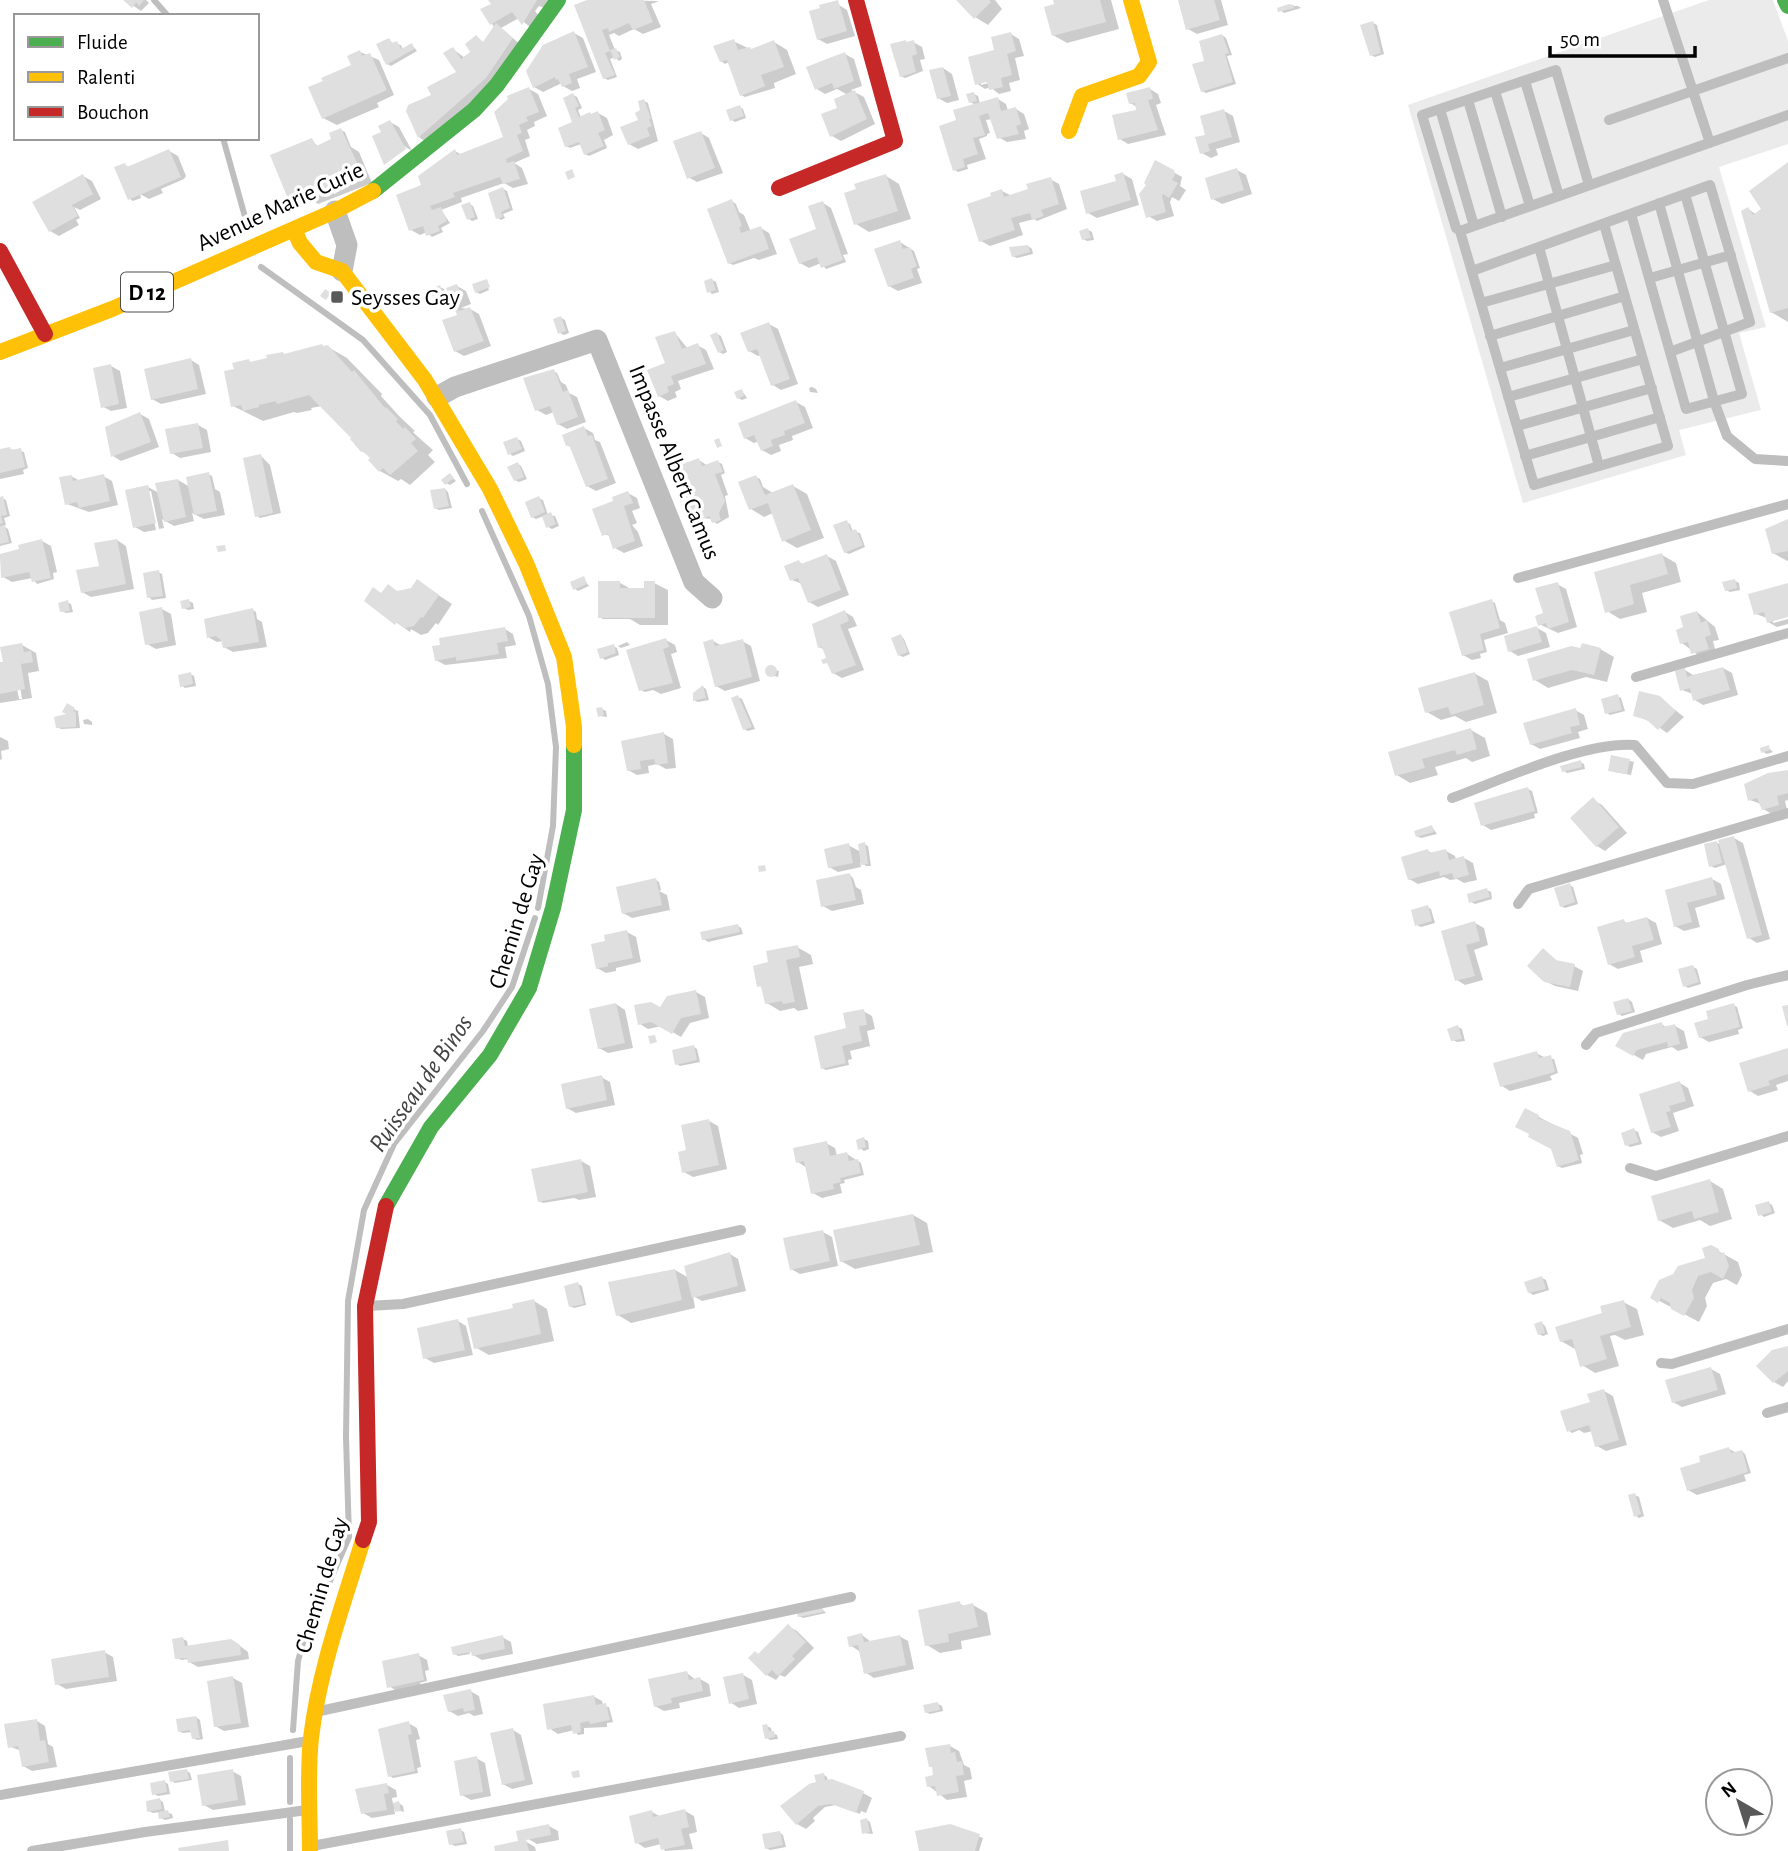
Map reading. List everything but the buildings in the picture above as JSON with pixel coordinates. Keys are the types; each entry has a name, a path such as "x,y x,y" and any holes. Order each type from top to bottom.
{"street":[{"name":"Avenue Marie Curie","path":"0,352 112,309 335,211 377,188 474,110 497,85 558,0"},
{"path":"779,188 895,141 856,0"},
{"path":"1069,131 1082,96 1139,76 1149,62 1131,0"},
{"path":"1786,0 1788,6"},
{"path":"335,211 347,245 342,271"},
{"name":"Chemin de Gay","path":"294,229 300,243 316,262 342,271 437,397 490,489 526,563 564,657 575,727 574,810 552,908 529,988 490,1055 431,1127 387,1203 365,1306 369,1522 328,1652 315,1712 311,1741 309,1849"},
{"path":"0,251 45,334"},
{"name":"Impasse Albert Camus","path":"437,397 455,387 597,340 695,582 712,598"}],"lane":[{"path":"1663,0 1710,142"},
{"path":"1609,120 1788,58"},
{"path":"1589,186 1556,70 1422,115 1460,231 1534,485 1668,446 1604,224"},
{"path":"1525,81 1559,196"},
{"path":"1495,91 1530,206"},
{"path":"1468,100 1502,216"},
{"path":"1440,109 1474,226"},
{"path":"1460,231 1788,115"},
{"path":"1472,271 1710,185 1750,322 1671,352"},
{"path":"1631,214 1686,409 1742,394 1685,194"},
{"path":"1659,203 1714,401 1727,436 1755,459 1788,461"},
{"path":"1539,247 1600,466"},
{"path":"1650,278 1731,255"},
{"path":"1481,303 1616,265"},
{"path":"1490,337 1625,296"},
{"path":"1500,368 1634,330"},
{"path":"1508,397 1643,359"},
{"path":"1517,426 1652,388"},
{"path":"1525,456 1660,417"},
{"path":"1518,578 1788,504"},
{"path":"1636,677 1788,633"},
{"path":"1452,798 1571,754 1623,744 1635,745 1667,783 1693,784 1788,756"},
{"path":"1518,904 1528,889 1788,813"},
{"path":"1586,1045 1596,1033 1747,985 1788,975"},
{"path":"1630,1168 1656,1176 1788,1136"},
{"path":"365,1306 403,1304 741,1230"},
{"path":"1661,1363 1672,1364 1788,1329"},
{"path":"1767,1413 1788,1407"},
{"path":"315,1712 851,1597"},
{"path":"309,1849 901,1735"},
{"path":"0,1795 311,1741"},
{"path":"32,1851 145,1832 310,1810"}],"shaded area":[{"path":"1709,0 1773,0 1788,41 1788,144 1719,167 1766,327 1739,333 1761,410 1679,430 1686,455 1523,503 1408,105"}],"waterway":[{"name":"Ruisseau de Binos","path":"154,0 166,14"},
{"name":"Ruisseau de Binos","path":"224,140 247,224"},
{"name":"Ruisseau de Binos","path":"261,267 363,340 430,415 467,484"},
{"name":"Ruisseau de Binos","path":"482,511 529,616 548,684 556,747 553,826 538,908"},
{"name":"Ruisseau de Binos","path":"293,1730 298,1661 303,1643 349,1537 346,1437 348,1301 364,1210 394,1144 483,1031 512,987 535,918"},
{"name":"Ruisseau de Binos","path":"290,1758 290,1802"},
{"name":"Ruisseau de Binos","path":"290,1819 290,1851"}],"traffic: fast":[{"path":"373,191 474,110 497,85 558,0"},
{"path":"1785,0 1788,6"},
{"path":"386,1206 431,1127 490,1055 529,988 553,908 574,810 574,745"}],"traffic: slow":[{"path":"1069,131 1082,96 1139,76 1149,62 1131,0"},
{"path":"0,352 112,309 335,211 373,191"},
{"path":"294,229 300,243 316,262 342,271 425,380 490,489 526,563 564,657 574,745"},
{"path":"310,1851 309,1766 315,1713 332,1638 363,1540"}],"traffic: jam":[{"path":"779,188 895,141 856,0"},
{"path":"0,251 45,334"},
{"path":"363,1540 369,1522 365,1306 386,1206"}],"place":[{"name":"Seysses Gay","path":"337,297"}]}
